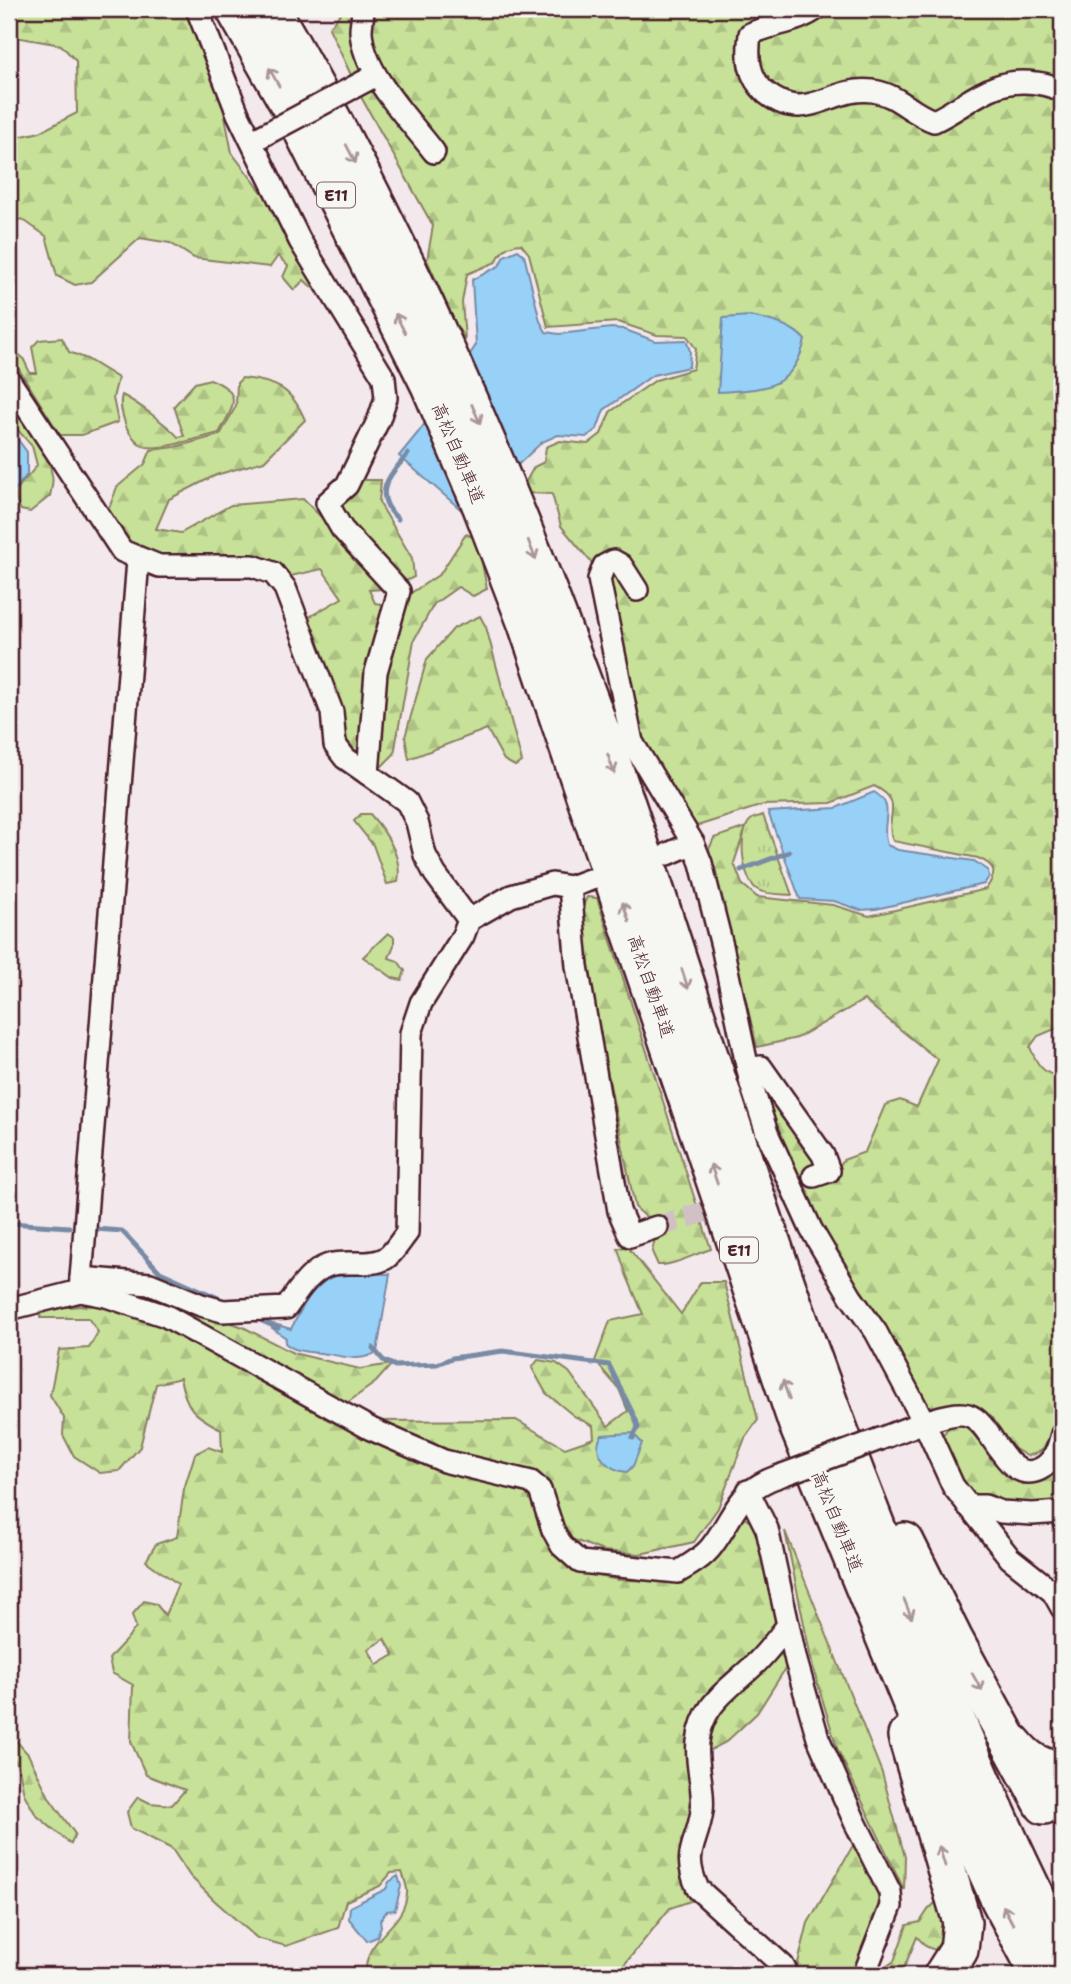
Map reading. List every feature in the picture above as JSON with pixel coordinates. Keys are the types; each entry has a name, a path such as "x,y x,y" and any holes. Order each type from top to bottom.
{"highway":[{"name":"高松自動車道","path":"235,9 299,123 429,385 495,497 589,700 678,956 756,1197 839,1429 909,1612 974,1763 1062,1948"},
{"name":"高松自動車道","path":"271,9 321,96 449,352 495,497 536,650 798,1425 915,1711 1000,1899 1040,1975"},
{"path":"756,1197 885,1503 953,1638 1044,1805"},
{"path":"798,1425 819,1502 899,1707 962,1922 958,1950 943,1975"},
{"path":"1004,1731 1020,1752 1032,1762 1048,1770 1062,1770"}],"street":[{"path":"197,9 300,241 384,378 386,398 379,419 347,485 327,503 342,529 399,591 376,672 369,774"},
{"path":"363,9 361,31 372,77 434,152"},
{"path":"816,9 796,19 767,26 750,34 750,70 758,85 773,98 791,107 813,104 853,91 870,90 888,94 921,117 934,121 988,88 1010,81 1033,82 1062,90"},
{"path":"256,140 372,77"},
{"path":"9,380 122,551 138,560 159,566 253,566 273,573 285,588 332,712 335,746 345,758 407,802 417,822 425,855 435,874 469,920"},
{"path":"80,1284 138,560"},
{"path":"637,590 621,565 614,561 604,566 599,579 632,742 693,843 701,863 748,1069 767,1133 811,1229 851,1297 876,1332 924,1422 946,1475 1010,1558 1053,1592 1062,1608"},
{"path":"668,854 693,843"},
{"path":"9,1309 80,1284 150,1284 223,1311 286,1308 306,1280 323,1267 376,1261 388,1257 407,1233 411,1033 421,1003 463,936 469,920 511,895 552,884 579,883 577,966 619,1211 630,1236 657,1227"},
{"path":"748,1069 761,1067 823,1155 829,1171 814,1176"},
{"path":"80,1284 106,1296 166,1316 371,1429 443,1461 531,1482 540,1490 552,1530 562,1546 580,1562 678,1573 711,1548 748,1491 765,1480 924,1422 956,1414 968,1415 979,1422 1012,1465 1022,1470 1034,1471 1048,1465 1057,1453 1062,1434"},
{"path":"748,1491 767,1529 807,1706 818,1738 890,1892 891,1906 864,1975"},
{"path":"968,1506 985,1506 1001,1512 1032,1514 1062,1511"},
{"path":"788,1625 755,1664 714,1702 703,1717 697,1743 702,1811 690,1853 690,1872 698,1889 783,1966 788,1975"}],"green space":[{"path":"9,9 191,9 221,96 232,153 277,212 339,312 304,280 294,290 283,277 288,266 278,256 270,267 194,258 170,243 140,238 91,282 75,285 57,276 46,236 22,219 9,223 9,139 40,132 77,113 76,61 61,45 9,36"},
{"path":"344,9 796,9 752,21 739,36 742,72 776,110 853,98 886,101 917,122 1025,88 1062,100 1062,1030 1057,1028 1038,1036 1030,1047 1041,1067 1062,1078 1062,1410 1052,1440 1043,1450 1027,1456 1010,1446 990,1420 972,1408 956,1403 930,1410 900,1351 847,1272 802,1189 787,1158 764,1093 769,1091 835,1175 843,1160 865,1152 885,1105 900,1100 917,1107 938,1060 864,1000 797,1038 757,1047 709,849 714,838 746,827 734,863 742,884 757,897 833,905 869,916 986,889 992,879 992,867 978,858 893,841 890,824 892,804 884,792 874,786 831,803 763,805 694,827 635,727 596,568 561,526 552,494 529,493 525,483 534,467 544,462 546,447 560,441 588,444 601,434 610,412 656,380 693,369 696,349 687,336 657,335 618,322 548,327 529,254 521,244 505,249 496,262 467,274 462,302 465,339 427,260 433,226 360,95 376,85 411,110 406,97 378,60 351,75 329,28"},
{"path":"829,9 1062,9 1062,81 1044,74 1003,76 980,84 935,111 903,94 795,98 761,78 757,44 764,34 814,23"},
{"path":"62,338 69,352 87,359 118,378 113,398 118,422 82,435 60,435 10,355 17,353 23,358 30,373 37,373 32,347 39,340"},
{"path":"242,378 264,381 281,388 294,400 305,420 264,461 216,475 169,499 156,529 181,533 231,505 303,499 326,522 385,589 369,590 375,603 388,605 360,756 348,742 304,620 342,598 322,569 286,577 159,561 136,548 119,531 108,511 117,487 145,464 151,450 175,447 220,435 236,406 237,383"},
{"path":"210,379 221,384 232,395 232,408 219,433 154,447 143,446 130,434 122,413 122,395 152,414 178,437 184,436 174,406 195,383"},
{"path":"9,400 30,422 47,455 53,477 50,496 30,512 21,510 16,496 20,486 37,465 32,446 9,420"},
{"path":"362,480 381,480 379,502 412,558 414,577 406,581 398,576 354,527 341,507 345,494"},
{"path":"466,534 473,537 479,547 487,589 473,596 458,587 434,604 414,640 394,754 382,766 376,764 382,678 397,619 411,593 440,574"},
{"path":"480,616 486,627 522,762 515,766 504,760 487,729 409,759 405,737 427,659 454,628"},
{"path":"361,814 370,814 392,845 398,863 398,882 387,884 373,845 354,821"},
{"path":"763,815 792,895 762,892 752,885 748,877 743,855 744,833 752,819"},
{"path":"9,855 14,866 15,879 9,903"},
{"path":"587,897 597,898 711,1249 670,1264 658,1265 652,1252 655,1238 662,1234 659,1216 646,1217 635,1207 603,1051 581,918"},
{"path":"388,933 394,937 389,958 398,961 405,971 402,980 393,978 363,957"},
{"path":"627,1246 681,1314 701,1282 724,1282 758,1420 745,1438 718,1508 694,1542 640,1554 603,1551 572,1539 555,1545 572,1571 619,1580 673,1581 730,1525 744,1518 755,1525 765,1550 787,1666 757,1713 726,1742 691,1760 694,1808 681,1841 684,1884 691,1901 670,1908 616,1975 366,1975 371,1951 404,1906 407,1891 402,1872 391,1873 380,1886 346,1901 338,1928 286,1946 257,1938 190,1876 172,1849 131,1828 127,1812 138,1797 150,1803 172,1805 185,1790 146,1775 131,1742 133,1685 112,1673 109,1659 136,1627 132,1615 144,1601 156,1604 165,1615 178,1584 146,1561 156,1544 177,1537 184,1489 195,1454 208,1447 222,1452 221,1429 192,1410 180,1378 156,1384 140,1447 119,1471 100,1473 74,1456 63,1435 64,1418 50,1395 59,1350 89,1348 98,1332 88,1318 40,1318 42,1309 94,1305 126,1291 165,1299 243,1327 293,1353 360,1369 392,1364 376,1382 344,1405 310,1404 324,1418 354,1432 377,1421 516,1420 565,1448 594,1438 593,1426 574,1416 546,1393 532,1368 538,1360 556,1363 569,1372 608,1426 628,1411 619,1389 595,1361 610,1321 643,1314 618,1249","holes":["385,1639 394,1655 377,1665 368,1649"]},
{"path":"966,1424 979,1436 1006,1474 1029,1480 1062,1462 1062,1504 1023,1505 974,1497 952,1468 942,1436 949,1427"},
{"path":"785,1531 882,1773 905,1857 904,1890 837,1748 813,1668"},
{"path":"9,1733 28,1754 50,1799 75,1834 71,1844 36,1815 24,1794 19,1769 9,1747"},
{"path":"855,1842 875,1882 880,1901 853,1975 795,1975 808,1923"},
{"path":"942,1896 945,1924 935,1950 927,1947 917,1937 901,1975 878,1975 894,1961 907,1925 920,1922"}],"water":[{"path":"518,250 524,255 540,321 546,332 559,334 611,328 623,329 655,341 686,340 690,351 689,367 653,375 604,410 597,429 586,437 558,435 542,442 466,514 399,456 421,429 476,345 472,280 499,266 504,256"},
{"path":"750,316 793,330 805,340 800,357 793,369 774,384 748,390 718,392 723,318"},
{"path":"9,427 27,452 27,475 12,493 16,514 9,519"},
{"path":"874,792 881,797 887,809 887,845 898,850 974,861 988,870 989,877 984,884 876,909 860,910 834,901 800,899 768,812 836,808"},
{"path":"338,1273 390,1274 377,1352 371,1355 353,1358 300,1351 285,1343 286,1338 272,1328 274,1324 291,1329 315,1290"},
{"path":"633,1433 642,1443 633,1466 627,1472 613,1468 603,1460 598,1448 602,1435"},
{"path":"398,1876 401,1886 395,1910 387,1911 380,1920 377,1937 367,1941 349,1919 350,1907 386,1889 389,1882"}],"waterway":[{"path":"398,519 385,501 384,493 389,478 408,454"},
{"path":"741,870 789,852"},
{"path":"9,1223 69,1227"},
{"path":"95,1229 122,1231 160,1272 225,1301"},
{"path":"262,1321 278,1328"},
{"path":"373,1348 383,1360 395,1366 437,1364 452,1358 503,1351 609,1365 636,1420 638,1427 633,1438"}],"tunnel":[{"path":"657,1227 814,1176"}]}
